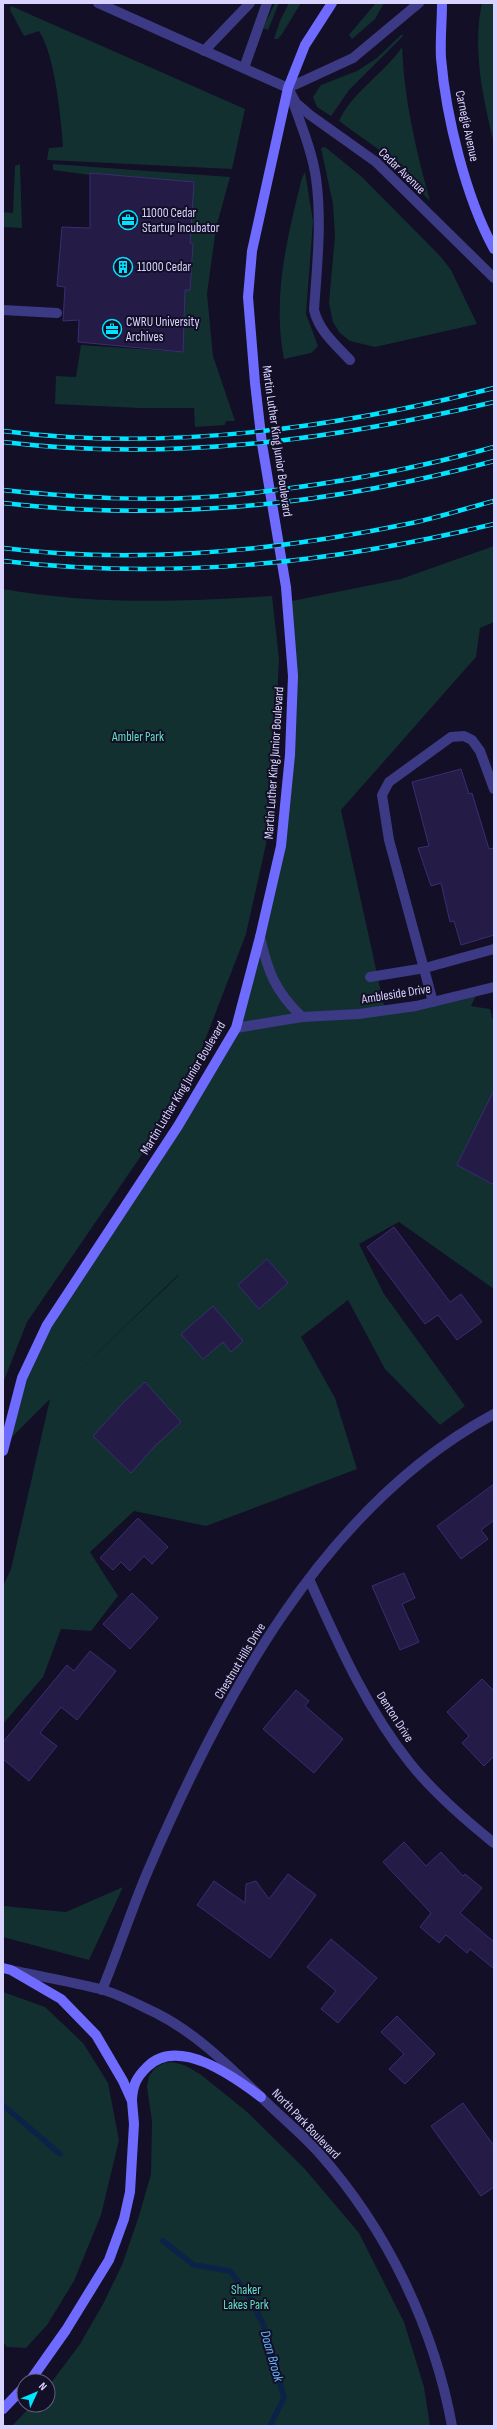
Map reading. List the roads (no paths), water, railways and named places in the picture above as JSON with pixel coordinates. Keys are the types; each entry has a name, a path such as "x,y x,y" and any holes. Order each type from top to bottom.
{"main road":[{"name":"Martin Luther King Junior Boulevard","path":"3,1451 22,1378 47,1325 178,1126 236,1028 260,937 281,846 290,755 293,676 286,586 262,444 254,383 248,297 252,251 288,88 305,45 332,3"},
{"name":"Carnegie Avenue","path":"442,3 442,58 459,155 474,203 494,249"},
{"path":"7,1969 61,1999 96,2035 123,2081 132,2101"},
{"path":"35,2373 102,2272 124,2219 130,2192 134,2152 132,2101 134,2082 153,2061 164,2056 176,2054 188,2056 235,2078 261,2097"},
{"path":"3,2409 16,2396"}],"street":[{"path":"98,3 288,88 312,156 316,177 320,223 314,310 317,322 327,336 350,360"},
{"path":"204,51 250,3"},
{"path":"244,68 267,3"},
{"path":"288,88 353,58 419,3"},
{"name":"Cedar Avenue","path":"288,88 296,103 310,115 376,162 494,278"},
{"path":"3,310 57,313"},
{"path":"433,1002 389,840 382,795 390,782 451,737 464,736 472,740 480,751 494,789"},
{"path":"260,937 267,969 275,985 302,1017"},
{"path":"370,977 424,968 494,949"},
{"name":"Ambleside Drive","path":"236,1028 302,1017 359,1014 433,1002 494,987"},
{"name":"Chestnut Hills Drive","path":"102,1990 147,1874 210,1736 269,1637 310,1579 358,1519 381,1498 451,1441 494,1414"},
{"name":"Denton Drive","path":"310,1579 353,1676 379,1720 410,1763 441,1798 494,1843"},
{"name":"North Park Boulevard","path":"7,1969 102,1990 157,2014 207,2047 233,2068 319,2153 341,2180 387,2248 422,2321 446,2393 452,2426"}],"waterway":[{"path":"3,2105 60,2154"},
{"name":"Doan Brook","path":"163,2241 194,2265 230,2271 248,2294 264,2326 284,2398 270,2426"}],"railway":[{"path":"3,431 65,437 127,439 189,437 250,432 312,425 373,415 494,388"},
{"path":"3,442 65,448 127,450 250,444 312,437 373,427 494,402"},
{"path":"3,490 122,498 152,499 212,497 306,486 369,476 432,463 494,447"},
{"path":"3,503 65,508 127,510 189,509 250,505 312,498 373,488 434,476 494,461"},
{"path":"3,548 54,553 105,555 157,555 260,548 362,533 412,523 494,501"},
{"path":"3,561 66,567 128,569 250,565 372,549 433,538 494,524"}],"place":[{"name":"11000 Cedar Startup Incubator","path":"128,220"},
{"name":"11000 Cedar","path":"123,267"},
{"name":"CWRU University Archives","path":"112,329"}],"park label":[{"name":"Ambler Park","path":"138,737"},
{"name":"Shaker Lakes Park","path":"246,2298"}]}
